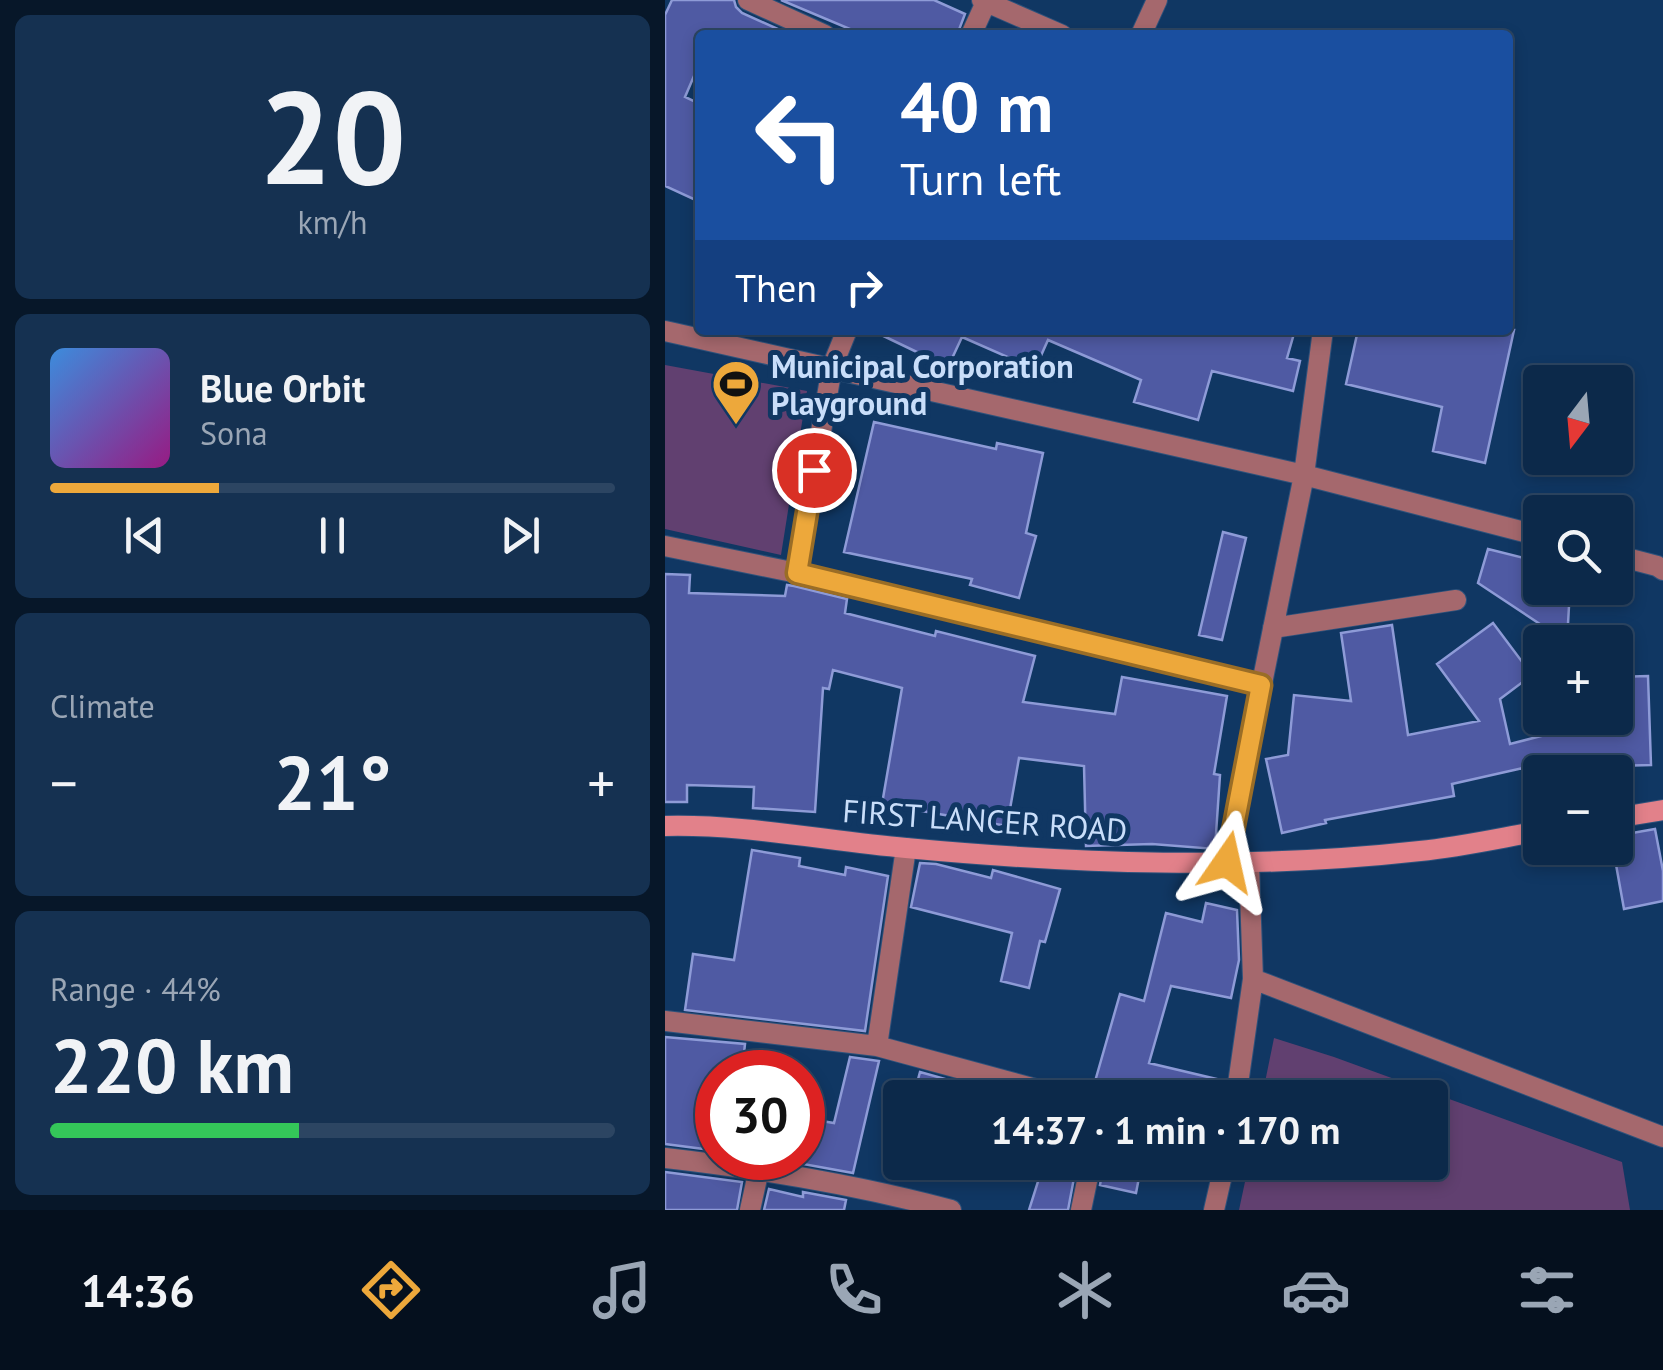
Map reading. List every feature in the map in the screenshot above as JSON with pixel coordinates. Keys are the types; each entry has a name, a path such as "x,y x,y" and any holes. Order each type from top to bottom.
{"street":[{"path":"748,0 814,30"},
{"path":"1143,30 1157,0"},
{"path":"973,30 985,1 1052,30"},
{"path":"665,331 1304,475 1523,532"},
{"path":"797,573 832,367 845,335"},
{"path":"1227,862 1304,475 1322,335"},
{"path":"665,546 797,573 1261,685"},
{"path":"1633,560 1663,570"},
{"path":"1273,628 1456,600"},
{"path":"1633,815 1663,810"},
{"name":"FIRST LANCER ROAD","path":"665,826 1108,862 1249,864 1422,851 1523,834"},
{"path":"877,1046 906,848"},
{"path":"1239,1080 1253,979 1249,864"},
{"path":"1253,979 1663,1137"},
{"path":"665,1021 877,1046 1003,1080"},
{"path":"665,1158 695,1162"},
{"path":"750,1210 757,1180"},
{"path":"815,1180 951,1210"},
{"path":"1081,1210 1087,1180"},
{"path":"1214,1210 1221,1180"}],"shaded area":[{"name":"Municipal Corporation Playground","path":"665,365 807,391 781,555 665,529"},
{"path":"1274,1038 1397,1080 1265,1080"},
{"path":"1448,1099 1622,1162 1630,1210 1239,1210 1245,1180 1448,1180"}],"building":[{"path":"672,0 734,0 742,13 780,30 695,30 695,74 685,97 695,102 695,200 665,186 665,15"},
{"path":"781,0 934,0 965,14 959,30 852,30"},
{"path":"881,335 1294,335 1287,358 1300,361 1293,391 1212,371 1198,420 1134,402 1141,380 1048,340 1035,369 962,337 948,367"},
{"path":"1357,335 1513,335 1485,463 1433,451 1442,407 1346,384"},
{"path":"874,422 996,449 997,443 1043,453 1026,533 1036,536 1019,598 970,585 972,579 844,552"},
{"path":"1223,532 1246,538 1222,640 1199,635"},
{"path":"1488,549 1523,558 1523,605 1569,605 1568,625 1541,625 1478,583"},
{"path":"665,574 690,575 689,593 785,596 787,585 794,586 847,599 845,613 1035,656 1023,702 1115,714 1122,677 1227,696 1214,774 1220,775 1215,849 1152,844 1086,846 1084,766 1019,758 1007,826 882,804 902,688 833,670 829,689 823,688 815,812 753,808 754,787 687,785 687,802 665,802"},
{"path":"1493,623 1523,663 1523,682 1500,699 1510,744 1545,735 1633,735 1633,676 1648,676 1651,765 1633,765 1633,755 1523,755 1523,768 1452,784 1454,796 1325,820 1326,823 1282,833 1266,759 1288,755 1294,695 1351,701 1341,633 1392,625 1408,735 1479,721 1437,664"},
{"path":"1655,829 1663,871 1663,901 1624,909 1616,865 1633,865 1633,833"},
{"path":"752,850 800,858 799,866 845,875 846,867 888,876 865,1031 685,1010 693,954 734,960"},
{"path":"920,863 991,878 993,870 1060,889 1045,942 1040,941 1029,988 1001,981 1012,933 911,907"},
{"path":"1206,903 1237,910 1239,960 1231,998 1171,986 1149,1063 1221,1080 1095,1080 1120,994 1144,1001 1166,913 1202,922"},
{"path":"665,1037 745,1044 744,1050 695,1050 695,1148 665,1144"},
{"path":"850,1057 879,1061 853,1173 825,1168 825,1122 834,1123"},
{"path":"920,1072 949,1080 918,1080"},
{"path":"665,1172 695,1176 695,1180 742,1182 737,1210 665,1210"},
{"path":"1038,1180 1074,1180 1068,1210 1029,1210"},
{"path":"1101,1180 1139,1180 1136,1193 1100,1185"},
{"path":"769,1189 803,1197 803,1192 846,1200 844,1210 764,1210"}],"place":[{"name":"Municipal Corporation Playground","path":"736,426"}],"route":[{"path":"814,470 797,573 1261,685 1227,862"}]}
